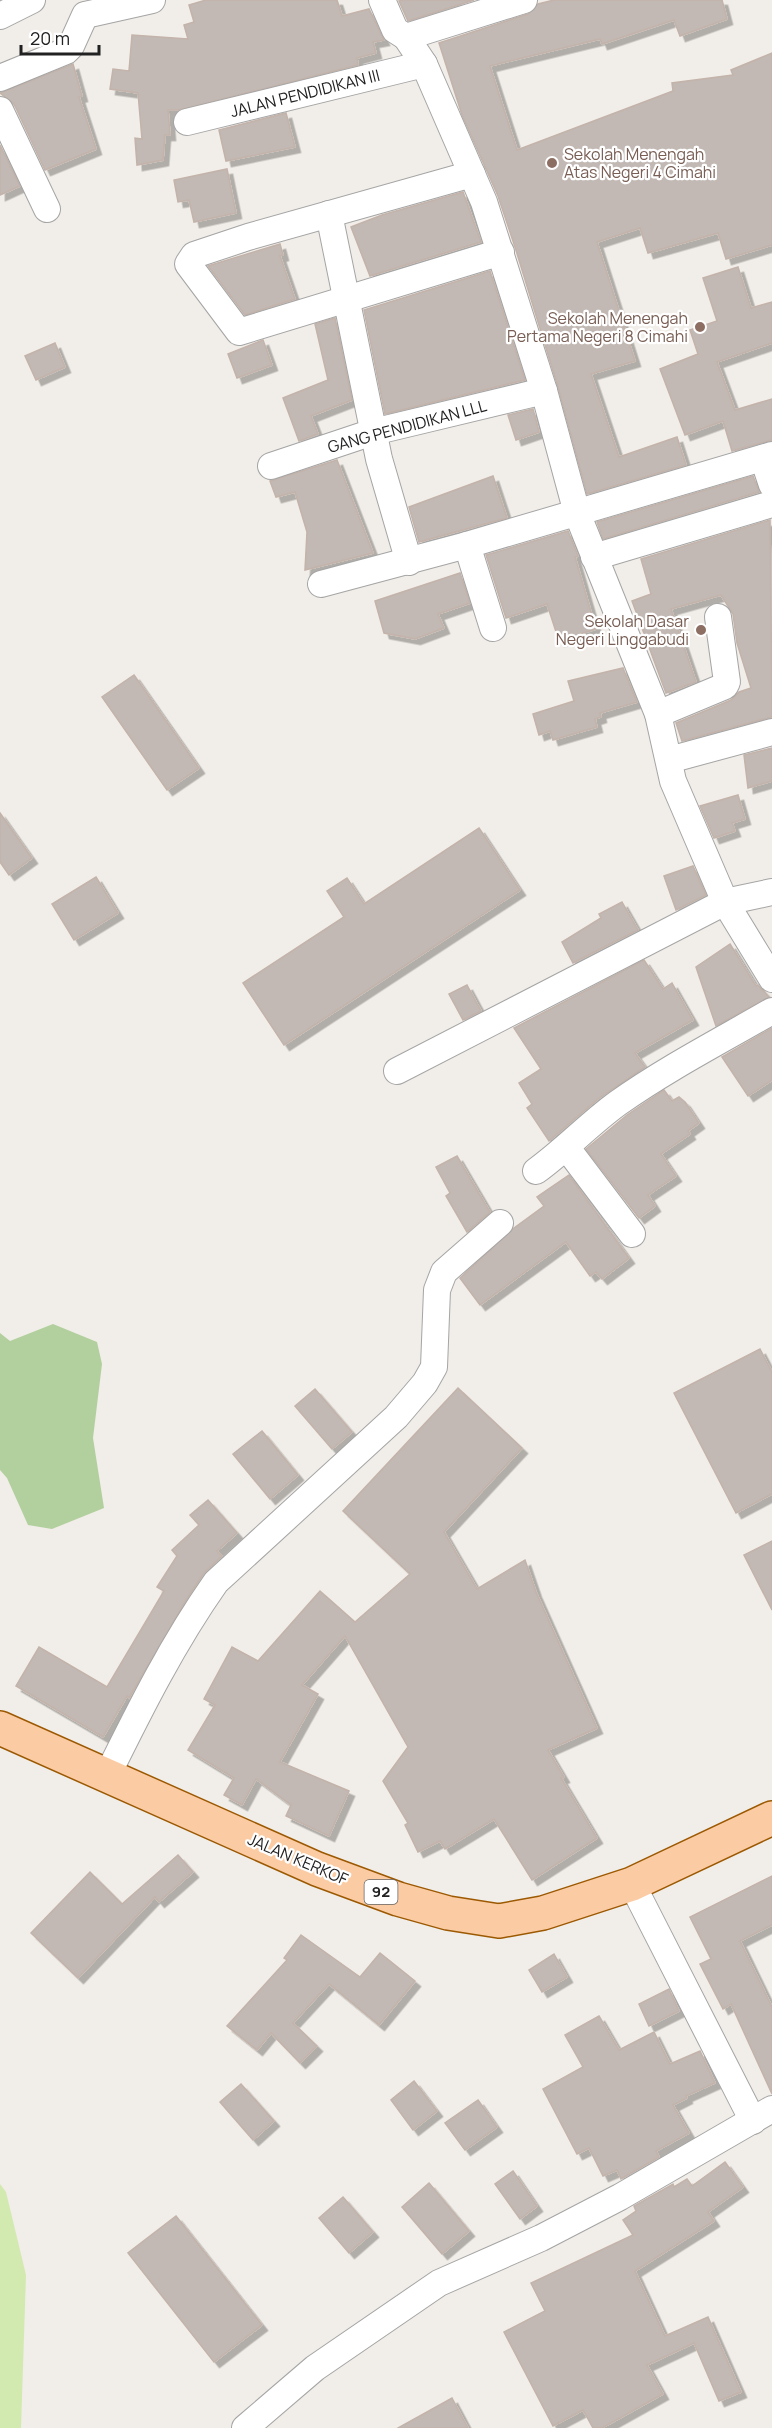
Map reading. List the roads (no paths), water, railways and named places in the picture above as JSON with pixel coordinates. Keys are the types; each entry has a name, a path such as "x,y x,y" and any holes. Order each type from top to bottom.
{"main road":[{"name":"JALAN KERKOF","path":"0,1728 317,1869 398,1899 448,1913 499,1921 543,1913 632,1884 772,1818"}],"street":[{"path":"0,16 32,0"},
{"path":"0,78 66,51 71,46 80,8 152,0"},
{"path":"382,0 395,30 406,37 424,64 472,174 501,252 544,391 577,513 658,714 673,781 687,818 725,902 772,979"},
{"path":"406,37 522,0"},
{"name":"JALAN PENDIDIKAN III","path":"187,122 424,64"},
{"path":"0,110 47,209"},
{"path":"472,174 194,255 188,264 238,332 501,252"},
{"path":"329,214 373,432 409,562"},
{"name":"GANG PENDIDIKAN LLL","path":"271,466 373,432 544,391"},
{"path":"321,584 409,562 768,457 772,484"},
{"path":"594,557 772,504"},
{"path":"467,545 493,628"},
{"path":"658,714 725,686 727,682 718,617"},
{"path":"669,760 772,732"},
{"path":"397,1071 725,902 772,892"},
{"path":"536,1171 567,1148 586,1128 642,1086 772,1011"},
{"path":"567,1148 632,1234"},
{"path":"107,1776 150,1691 194,1613 216,1582 396,1416 425,1383 435,1367 436,1290 444,1272 500,1223"},
{"path":"245,2428 315,2368 439,2283 541,2238 681,2164 763,2115 632,1884"}],"place":[{"name":"Sekolah Menengah Atas Negeri 4 Cimahi","path":"552,163"},
{"name":"Sekolah Menengah Pertama Negeri 8 Cimahi","path":"700,327"},
{"name":"Sekolah Dasar Negeri Linggabudi","path":"701,630"}]}
